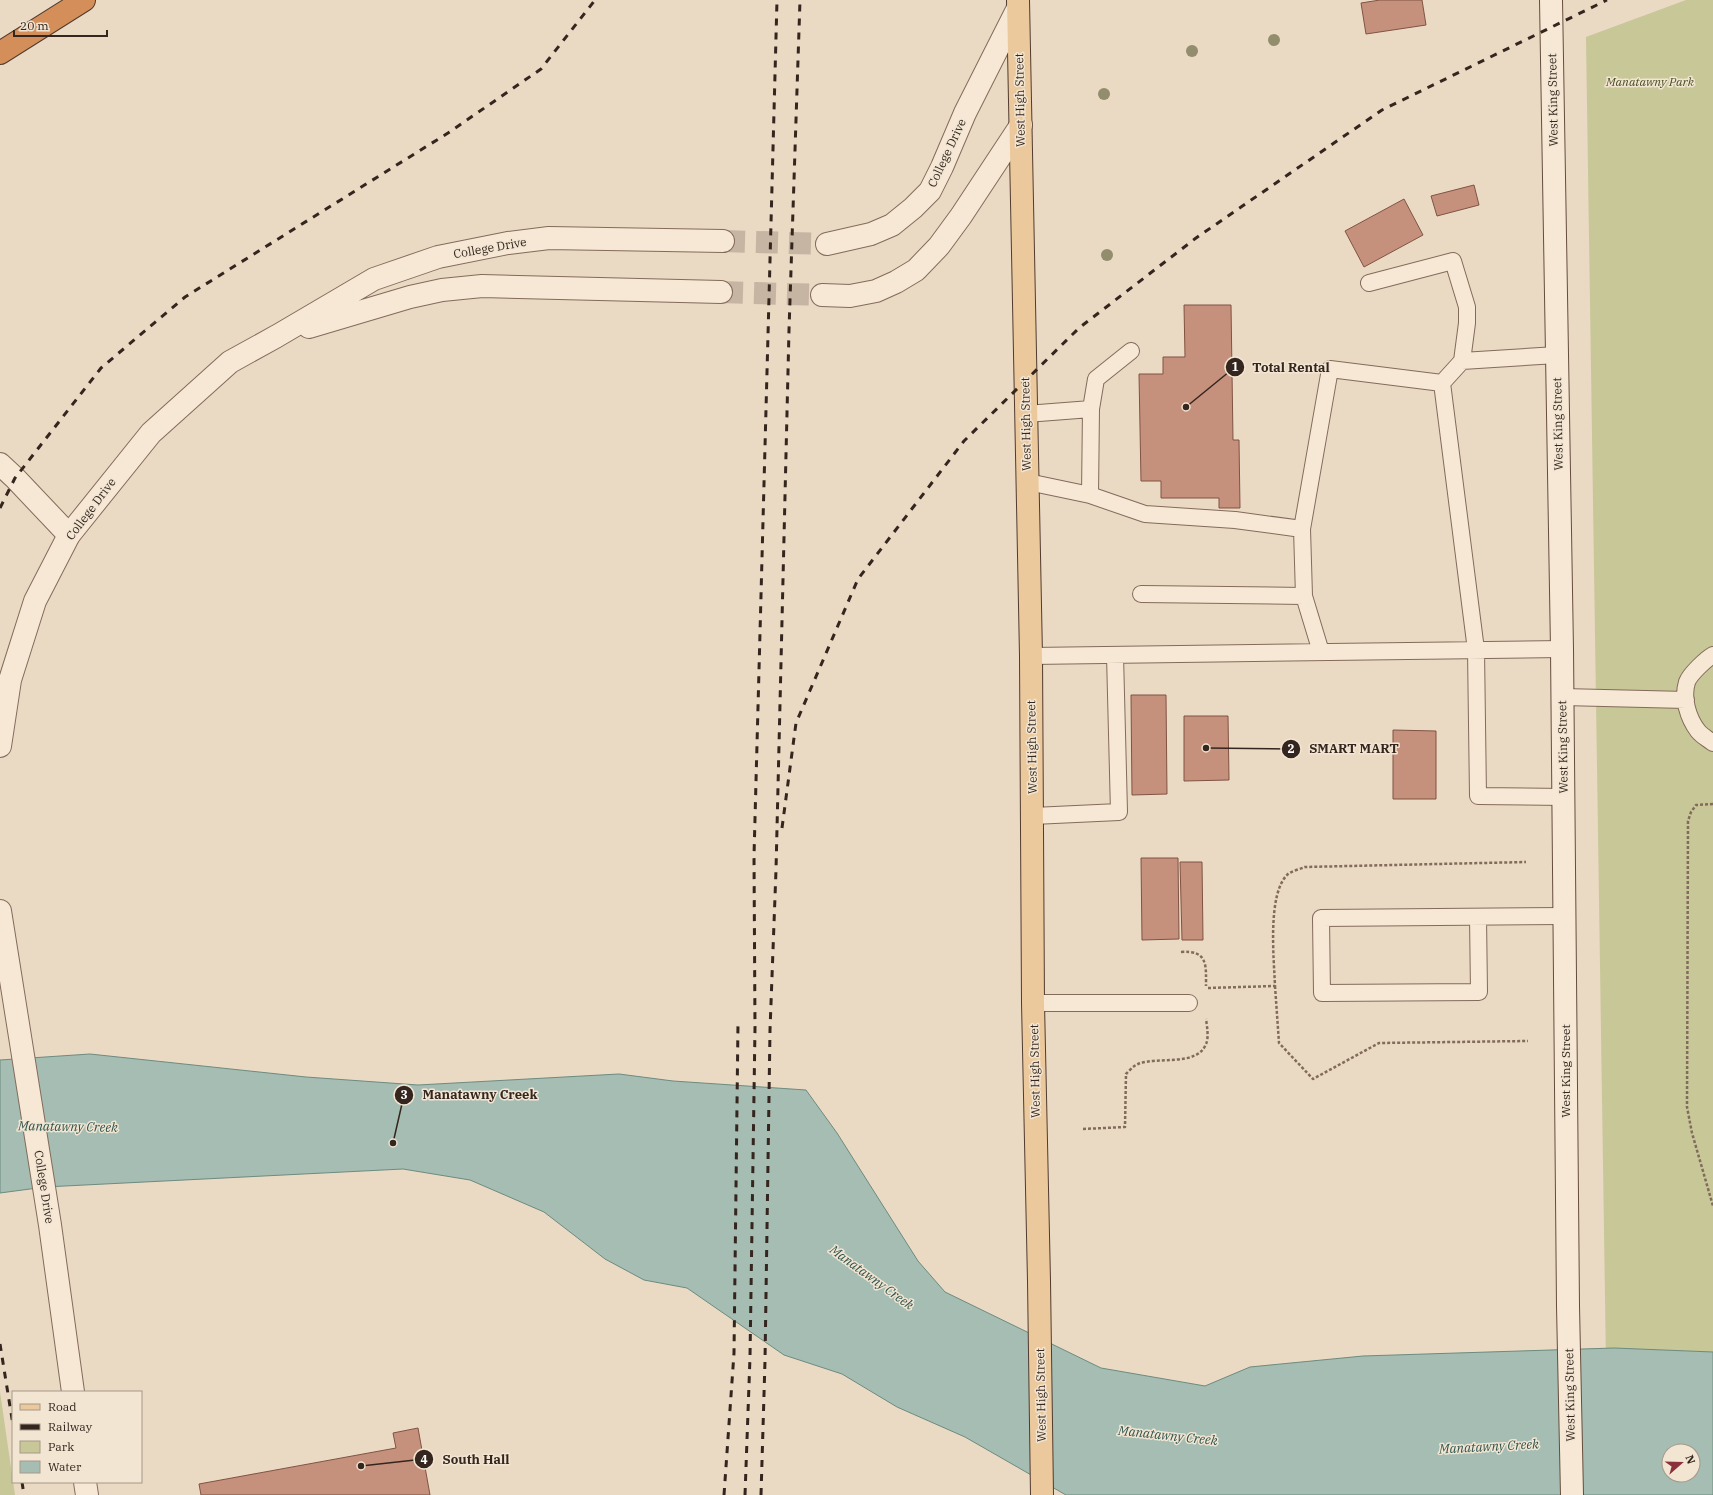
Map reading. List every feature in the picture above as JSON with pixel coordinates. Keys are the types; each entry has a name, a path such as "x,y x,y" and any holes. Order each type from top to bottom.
{"highway":[{"path":"0,53 84,0"}],"main road":[{"name":"West High Street","path":"1018,4 1031,656 1033,1003 1042,1495"}],"street":[{"name":"West King Street","path":"1551,0 1563,697 1568,1306 1572,1495"},
{"name":"College Drive","path":"827,244 871,234 892,224 913,208 930,191 942,168 965,113 1018,4"},
{"path":"822,295 850,296 876,291 896,282 916,270 939,246 961,216 1021,124"},
{"name":"College Drive","path":"0,746 10,680 35,601 69,535 151,433 230,362 374,279 438,257 472,249 549,238 723,241"},
{"name":"College Drive","path":"277,336 410,297 442,290 482,286 721,292"},
{"path":"0,464 69,535"},
{"name":"College Drive","path":"0,911 8,971 50,1225 73,1391"},
{"path":"85,1483 87,1495"}],"lane":[{"path":"1369,283 1453,261 1467,307 1467,323 1462,361 1442,382"},
{"path":"1090,495 1092,408 1096,379 1131,351"},
{"path":"1462,361 1557,355"},
{"path":"1321,652 1304,596 1302,529 1330,369 1442,382"},
{"path":"1442,382 1476,650 1478,796 1564,797"},
{"path":"1026,414 1092,408"},
{"path":"1028,482 1090,495 1145,514 1235,520 1302,529"},
{"path":"1141,594 1304,596"},
{"path":"1031,656 1562,649"},
{"path":"1033,816 1119,812 1115,655"},
{"path":"1713,655 1696,670 1687,681 1686,700 1689,718 1699,733 1713,743"},
{"path":"1563,697 1686,700"},
{"path":"1478,917 1479,992 1322,993 1322,918 1565,916"},
{"path":"1033,1003 1189,1002"}],"path":[{"path":"1713,804 1696,805 1691,812 1688,821 1687,1075 1687,1107 1691,1127 1713,1206"},
{"path":"1181,952 1193,951 1201,956 1206,966 1206,988"},
{"path":"1275,986 1279,1043 1313,1079 1379,1043 1528,1041"},
{"path":"1083,1129 1125,1127 1126,1074 1136,1064 1154,1060 1188,1059 1199,1054 1207,1043 1206,1012"}],"green space":[{"name":"Manatawny Park","path":"1686,0 1713,0 1713,1495 1608,1495 1586,37"},
{"path":"0,1392 12,1483 13,1483 15,1495 0,1495"}],"water":[{"path":"90,1054 306,1077 418,1085 619,1074 673,1081 806,1090 837,1133 918,1261 945,1292 1101,1368 1205,1386 1250,1367 1363,1356 1614,1348 1713,1352 1713,1495 1066,1495 965,1437 897,1407 842,1374 784,1355 687,1288 644,1280 605,1259 544,1212 470,1180 403,1169 45,1187 0,1193 0,1060"}],"building":[{"path":"1380,0 1422,0 1426,25 1366,34 1361,3"},
{"path":"1474,185 1479,205 1437,216 1431,196"},
{"path":"1404,199 1423,235 1364,267 1345,231"},
{"path":"1184,305 1231,305 1233,440 1239,440 1240,508 1219,508 1219,498 1161,498 1161,481 1141,481 1139,374 1163,374 1163,357 1185,357"},
{"path":"1131,695 1166,695 1167,794 1132,795"},
{"path":"1184,716 1228,716 1229,780 1184,781"},
{"path":"1393,730 1436,731 1436,799 1393,799"},
{"path":"1141,858 1178,858 1179,939 1142,940"},
{"path":"1180,862 1202,862 1203,940 1182,940"},
{"path":"418,1428 430,1495 201,1495 199,1484 396,1448 393,1433"}],"tunnel":[{"path":"723,241 827,244"},
{"path":"721,292 822,295"}],"railway":[{"path":"0,508 15,478 101,368 185,297 448,133 541,69 595,0"},
{"path":"745,1495 750,1357 755,1028 754,856 777,0"},
{"path":"761,1495 765,1361 770,1030 776,870 789,330 800,0"},
{"path":"782,828 796,723 858,579 964,441 1079,328 1196,238 1382,110 1607,0"},
{"path":"724,1495 734,1353 738,1023"},
{"path":"0,1344 12,1419"},
{"path":"22,1483 24,1495"}],"place":[{"name":"Total Rental","path":"1186,407"},
{"name":"SMART MART","path":"1206,748"},
{"name":"Manatawny Creek","path":"393,1143"},
{"name":"South Hall","path":"361,1466"}]}
